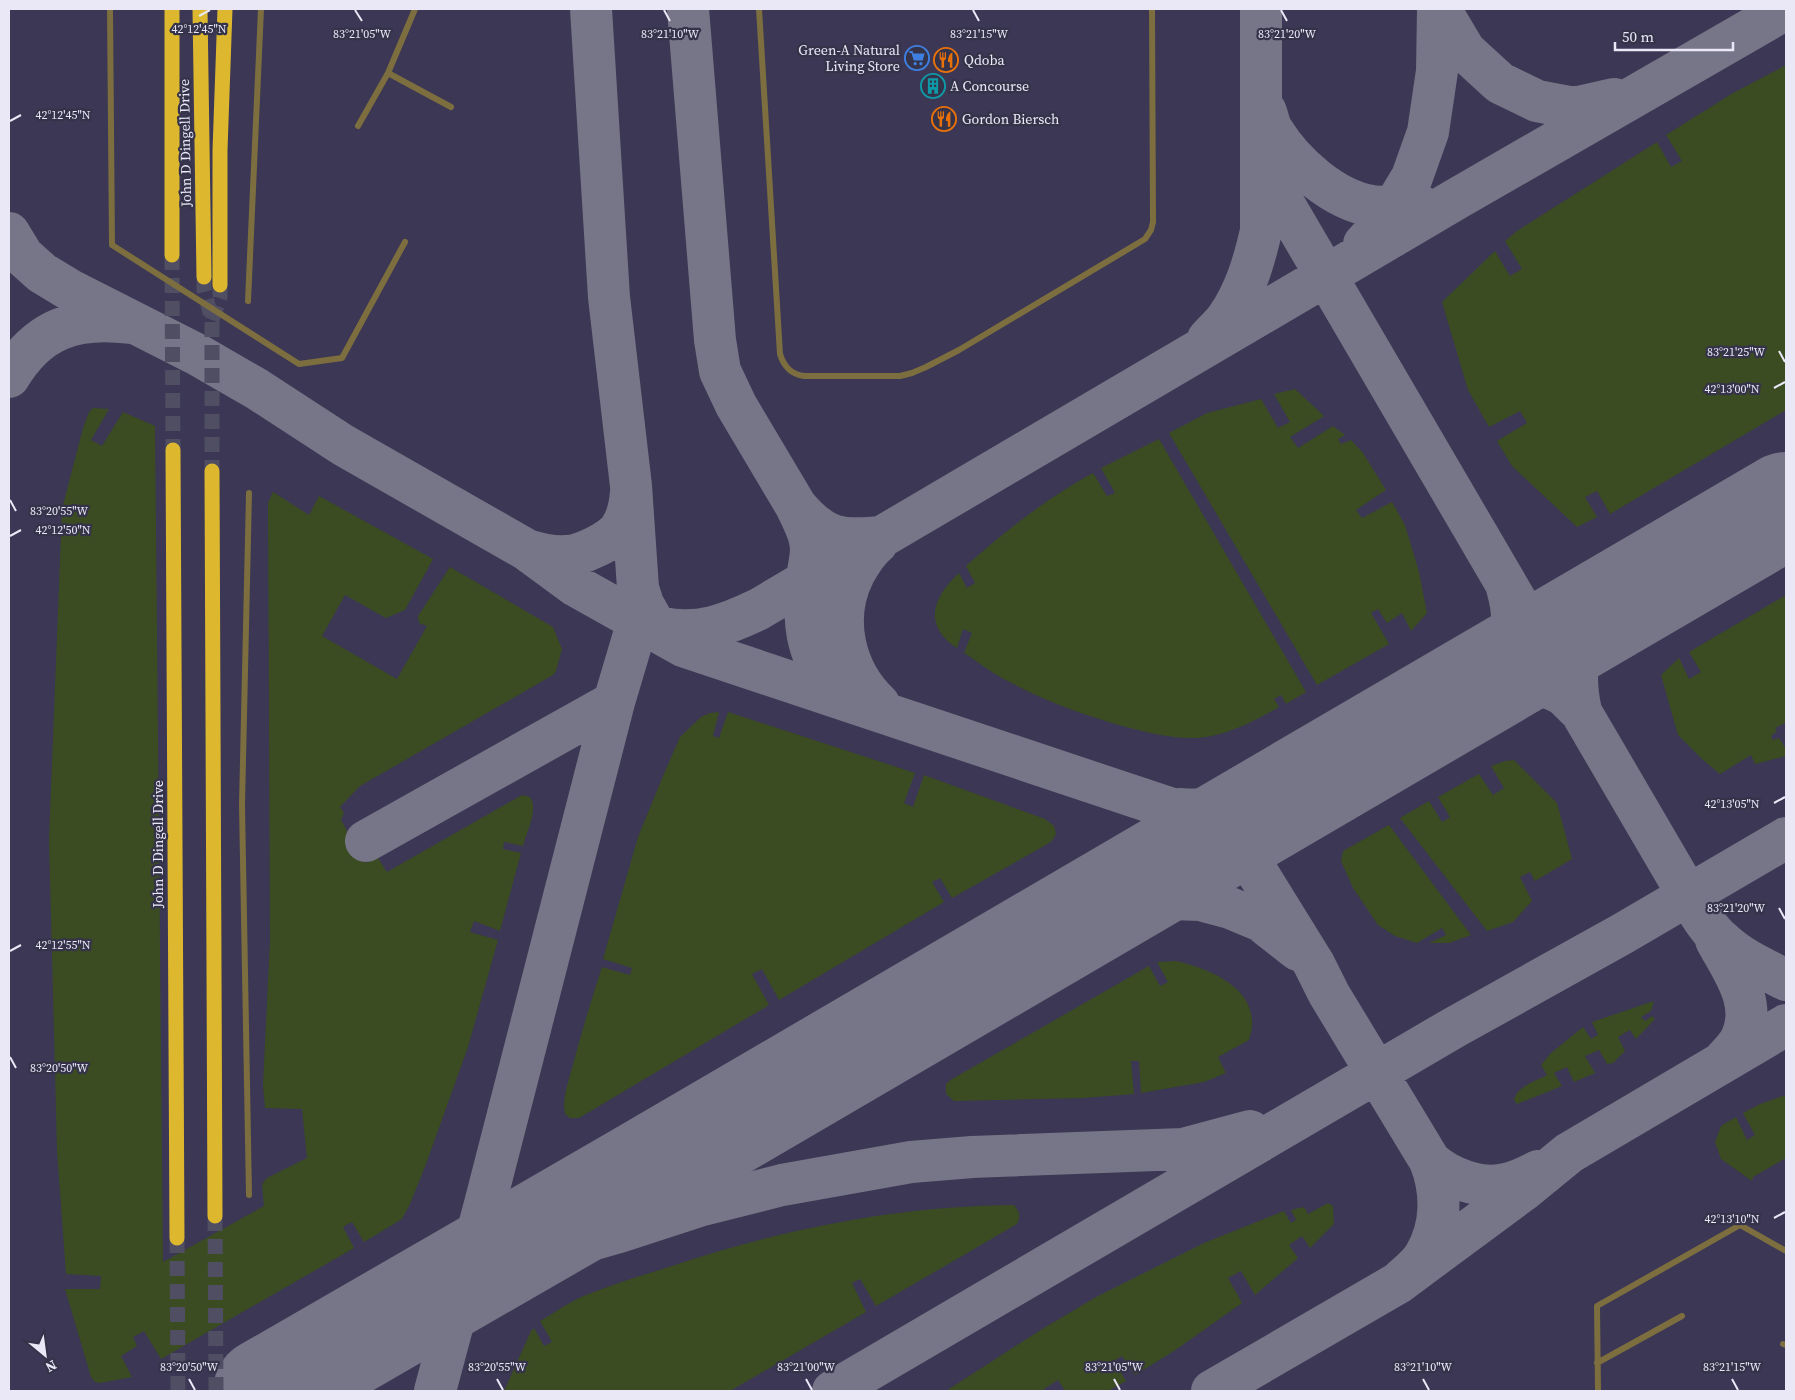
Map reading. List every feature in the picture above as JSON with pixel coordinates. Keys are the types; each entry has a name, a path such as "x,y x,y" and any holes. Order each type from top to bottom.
{"highway":[{"path":"168,9 172,58"},
{"name":"John D Dingell Drive","path":"172,9 172,255"},
{"name":"John D Dingell Drive","path":"200,9 204,276"},
{"path":"220,285 220,150 225,9"},
{"name":"John D Dingell Drive","path":"173,450 177,1238"},
{"path":"212,471 215,1216"}],"lane":[{"path":"110,9 112,245 300,364 342,358 405,242"},
{"path":"248,302 260,9"},
{"path":"358,126 388,72 415,9"},
{"path":"759,9 780,354 782,361 788,369 795,375 804,376 900,376 912,373 959,350 1145,239 1151,230 1153,222 1152,9"},
{"path":"388,72 451,107"},
{"path":"249,493 242,806 249,1195"},
{"path":"1598,1391 1597,1306 1740,1225 1786,1251"},
{"path":"1597,1363 1682,1316"}],"shaded area":[{"path":"9,9 1786,9 1786,1391 9,1391"}],"green space":[{"path":"1786,65 1786,410 1610,514 1597,491 1585,497 1597,517 1577,527 1512,466 1497,441 1527,423 1520,411 1489,427 1468,390 1442,302 1495,251 1510,276 1522,269 1505,241 1517,231 1657,142 1671,167 1682,161 1666,135 1733,93"},
{"path":"1295,389 1324,416 1290,437 1298,448 1333,426 1345,435 1338,439 1341,444 1351,440 1363,453 1386,490 1356,510 1362,518 1392,502 1405,525 1419,572 1427,613 1411,631 1402,613 1387,623 1378,609 1371,613 1389,644 1317,685 1169,433 1207,413 1261,399 1278,428 1290,422 1274,394"},
{"path":"93,408 109,409 91,440 102,446 123,412 155,426 163,1262 264,1206 262,1184 267,1178 307,1158 302,1109 265,1108 263,1085 270,940 268,503 273,492 309,515 319,496 433,559 405,610 386,618 345,595 322,636 397,679 427,626 419,623 418,616 450,567 553,627 562,649 556,671 553,675 360,786 340,807 344,813 341,820 365,863 378,858 387,872 522,795 530,797 533,808 533,814 523,846 504,842 503,849 521,853 500,931 474,921 470,932 498,940 468,1047 426,1164 402,1219 364,1242 352,1222 343,1227 354,1248 161,1359 144,1331 133,1337 137,1346 121,1356 132,1377 100,1383 95,1382 91,1377 65,1289 100,1289 101,1276 66,1274 57,1151 49,839 62,509 83,428 89,412"},
{"path":"1159,439 1306,692 1286,704 1281,695 1274,699 1279,707 1240,727 1209,737 1180,738 1126,727 1047,700 1002,678 964,653 972,633 963,629 957,648 946,639 939,630 935,620 938,601 950,582 959,573 967,588 975,583 966,566 996,540 1043,504 1093,473 1107,496 1115,493 1101,468"},
{"path":"1786,595 1786,724 1775,728 1777,731 1771,736 1773,740 1779,738 1786,749 1786,756 1755,764 1751,755 1720,774 1678,735 1661,675 1679,658 1689,679 1701,672 1689,652"},
{"path":"719,712 713,736 719,738 728,712 915,773 904,803 913,807 924,775 1045,819 1054,826 1056,834 1052,841 1044,846 952,898 940,878 932,882 944,902 779,1000 762,969 752,974 769,1005 579,1118 570,1118 565,1114 566,1091 602,967 630,975 632,968 603,959 638,837 680,737 701,717"},
{"path":"1514,760 1557,803 1572,859 1535,881 1530,872 1520,877 1532,901 1513,922 1487,931 1400,818 1429,801 1442,822 1450,817 1438,797 1479,774 1493,795 1504,788 1491,766"},
{"path":"1389,825 1471,935 1449,943 1429,943 1446,935 1442,928 1417,943 1395,936 1378,925 1353,888 1341,861 1343,851"},
{"path":"1176,961 1201,968 1226,981 1237,989 1251,1011 1252,1025 1249,1040 1218,1057 1226,1073 1204,1082 1141,1093 1139,1061 1131,1061 1134,1094 1083,1098 954,1101 946,1094 946,1084 952,1079 1149,966 1160,986 1168,982 1157,962"},
{"path":"1654,1001 1651,1011 1641,1017 1645,1021 1652,1016 1655,1019 1636,1039 1630,1030 1618,1037 1625,1051 1613,1063 1607,1064 1599,1050 1585,1056 1595,1073 1574,1082 1567,1067 1554,1073 1562,1086 1517,1104 1514,1100 1519,1091 1547,1075 1541,1065 1551,1053 1583,1027 1591,1039 1598,1035 1592,1022"},
{"path":"1786,1095 1786,1158 1753,1177 1752,1181 1721,1159 1715,1142 1721,1126 1736,1117 1747,1140 1755,1135 1743,1113 1760,1104"},
{"path":"1328,1203 1333,1206 1334,1224 1310,1248 1302,1236 1289,1245 1298,1258 1255,1295 1241,1271 1228,1278 1242,1303 1174,1351 1135,1375 1122,1356 1114,1361 1126,1381 1108,1391 1065,1391 1058,1380 1044,1389 1045,1391 946,1391 1096,1297 1204,1243 1284,1211 1291,1223 1296,1220 1291,1210 1304,1207 1308,1214"},
{"path":"1014,1205 1019,1214 1017,1224 876,1306 860,1279 852,1283 866,1312 730,1391 504,1391 531,1331 534,1328 544,1346 552,1342 540,1321 574,1300 597,1291 756,1241 841,1222 927,1210"}],"taxiway":[{"path":"591,9 609,297 631,486 638,588 643,604 652,620"},
{"path":"688,9 715,340 720,371 736,405 796,506"},
{"path":"1208,339 1227,318 1239,298 1252,265 1261,231 1261,9"},
{"path":"1364,244 1386,220 1412,177 1428,132 1437,71 1438,9"},
{"path":"1440,9 1465,51 1500,83 1537,101 1574,108 1614,99"},
{"path":"662,628 688,630 712,627 735,620 759,609 1458,198 1786,9"},
{"path":"1265,110 1270,126 1281,143 1303,168 1329,188 1343,196 1372,206 1389,207 1418,204"},
{"path":"1261,155 1277,192 1700,914 1713,932 1737,954 1786,980"},
{"path":"9,233 23,256 42,273 70,290 198,355 257,389 343,445 527,550 576,586 683,646 1169,808 1199,819 1225,833 1236,842 1249,859 1314,964 1329,994 1430,1161 1437,1185 1438,1197 1435,1232 1431,1244 1422,1259 1398,1283"},
{"path":"9,377 20,360 33,347 60,329 76,324 93,322 131,323"},
{"path":"527,550 546,555 566,556 603,543 616,534 623,524 628,511 631,492"},
{"path":"857,701 827,677 811,649 807,634 806,617 807,579 811,546 806,528 796,506 815,525 834,535 844,538 882,537"},
{"path":"877,543 861,561 847,591 843,626 845,643 857,676 879,704"},
{"path":"1476,686 1497,664 1509,642 1512,631 1512,618 1507,588"},
{"path":"435,1391 614,702 638,621 638,594"},
{"path":"1581,711 1577,680 1580,654 1591,630 1611,607"},
{"path":"1472,689 1507,682 1539,685 1562,694 1579,710"},
{"path":"366,841 614,702"},
{"path":"1179,809 1203,810 1251,804 1281,795 1320,777"},
{"path":"833,1391 1455,1027 1622,934 1786,838"},
{"path":"1022,951 1078,922 1121,907 1172,899 1200,900 1230,908 1261,921 1298,950"},
{"path":"1716,940 1741,987 1747,1013 1741,1039 1724,1060"},
{"path":"1212,1391 1398,1283 1525,1189 1569,1153 1786,1025"},
{"path":"352,1341 552,1251 699,1206 782,1185 911,1162 972,1157 1183,1149 1250,1131"},
{"path":"1430,1161 1455,1177 1476,1184 1486,1185 1510,1183 1538,1171"}],"runway":[{"path":"266,1391 642,1174 1786,505"}],"tunnel":[{"path":"172,255 173,450"},
{"path":"204,277 204,290 212,320 212,471"},
{"path":"212,320 220,297 220,285"},
{"path":"215,1216 216,1391"},
{"path":"177,1238 178,1391"}],"place":[{"name":"Green-A Natural Living Store","path":"917,58"},
{"name":"Qdoba","path":"946,60"},
{"name":"A Concourse","path":"933,86"},
{"name":"Gordon Biersch","path":"944,119"}]}
